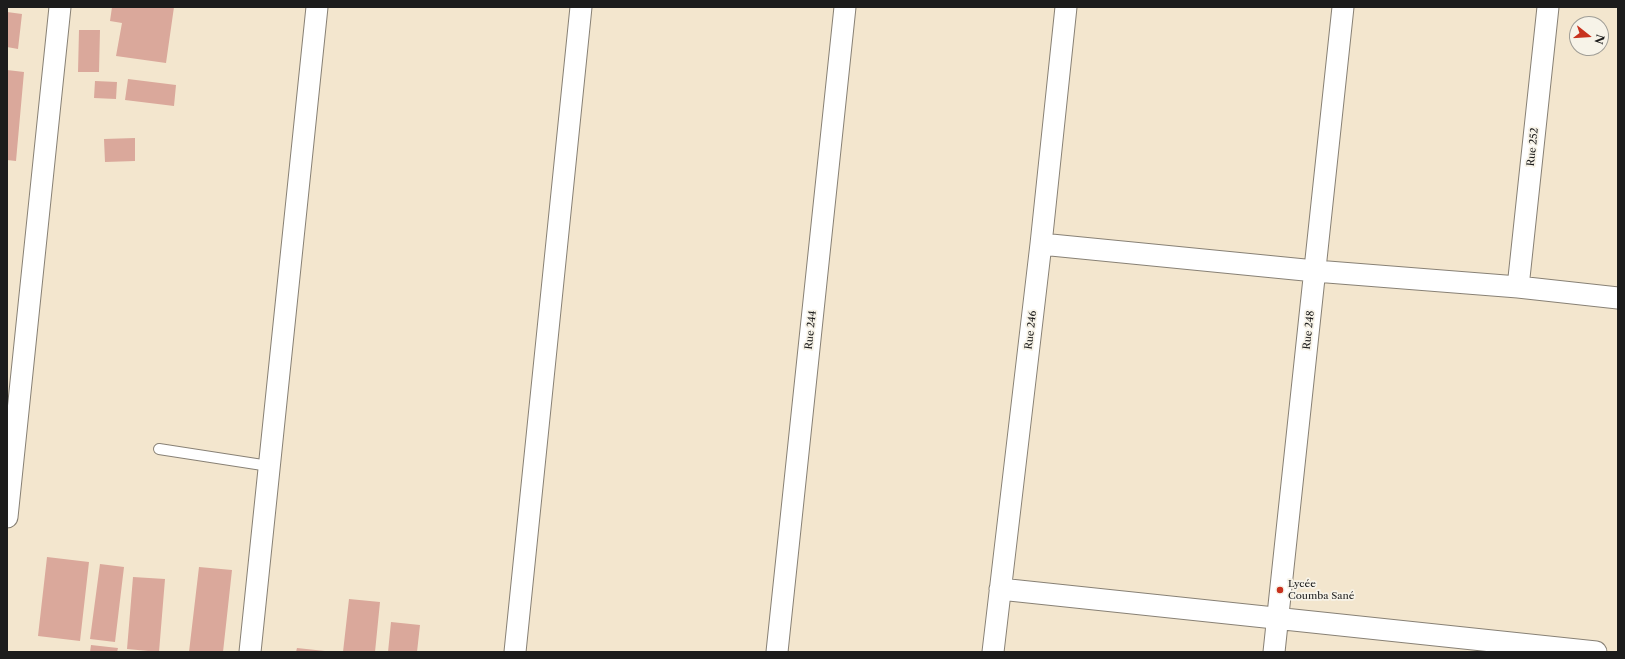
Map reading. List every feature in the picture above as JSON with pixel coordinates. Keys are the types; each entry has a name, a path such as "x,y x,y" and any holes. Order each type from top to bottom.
{"street":[{"path":"7,517 60,7"},
{"path":"250,652 317,7"},
{"path":"515,652 581,7"},
{"name":"Rue 244","path":"777,652 845,7"},
{"name":"Rue 246","path":"993,652 1041,244 1066,7"},
{"name":"Rue 248","path":"1274,652 1343,7"},
{"name":"Rue 252","path":"1518,287 1548,7"},
{"path":"1041,244 1315,271 1518,287 1618,298"},
{"path":"1000,590 1596,652"}],"lane":[{"path":"159,449 269,466"}],"building":[{"path":"112,7 174,7 166,63 116,56 122,23 110,21"},
{"path":"7,12 22,14 18,49 7,47"},
{"path":"79,30 100,30 99,72 78,72"},
{"path":"7,70 24,72 16,161 7,160"},
{"path":"128,79 176,85 174,106 125,100"},
{"path":"95,81 117,82 116,99 94,98"},
{"path":"135,138 135,161 105,162 104,139"},
{"path":"47,557 89,562 80,641 38,636"},
{"path":"100,564 124,567 115,642 90,639"},
{"path":"199,567 232,570 223,652 189,652"},
{"path":"133,577 165,579 159,652 127,649"},
{"path":"349,599 380,602 375,652 343,652"},
{"path":"391,622 420,625 417,652 388,652"},
{"path":"91,645 118,648 117,652 90,652"},
{"path":"297,648 325,651 325,652 296,652"}],"place":[{"name":"Lycée Coumba Sané","path":"1280,590"}]}
